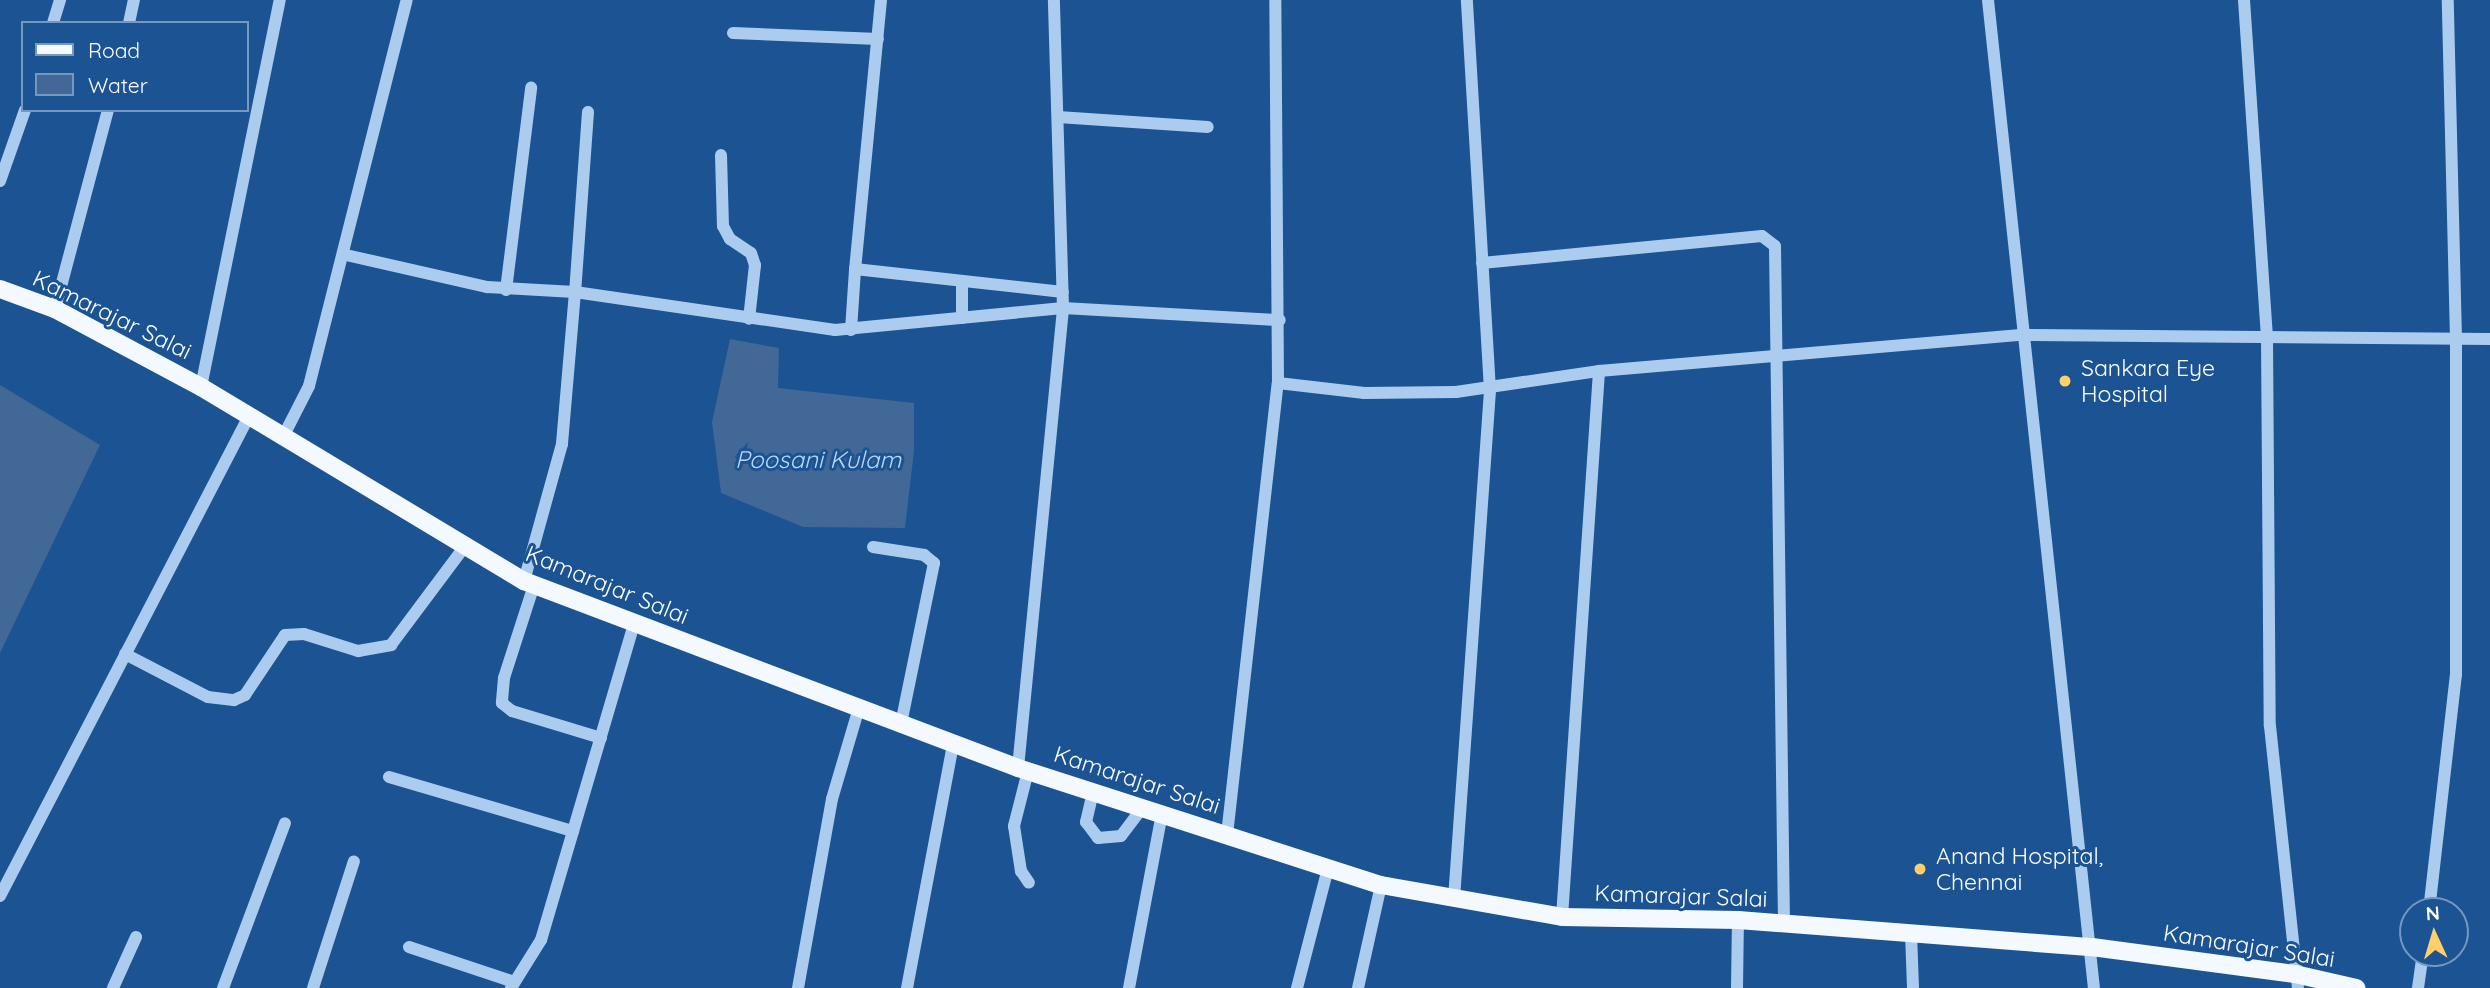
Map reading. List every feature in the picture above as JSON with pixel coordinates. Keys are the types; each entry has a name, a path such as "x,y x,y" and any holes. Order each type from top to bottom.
{"main road":[{"name":"Kamarajar Salai","path":"0,289 55,309 201,387 282,439 529,583 1023,770 1381,885 1562,917 1738,920 2092,947 2297,981 2356,988"}],"street":[{"path":"53,21 60,0"},
{"path":"129,21 134,0"},
{"path":"201,387 279,0"},
{"path":"282,439 309,386 346,255 407,0"},
{"path":"851,330 881,0"},
{"path":"1029,883 1021,871 1014,839 1023,770 1063,308 1054,0"},
{"path":"1227,835 1278,383 1280,320 1275,0"},
{"path":"1454,899 1490,390 1466,0"},
{"path":"1987,0 2092,947 2094,988"},
{"path":"2244,0 2267,337 2270,726 2297,981"},
{"path":"2431,897 2456,675 2456,339 2448,0"},
{"path":"733,33 878,39"},
{"path":"506,290 531,88"},
{"path":"0,181 24,112"},
{"path":"55,309 107,112"},
{"path":"588,112 562,444 504,678 502,703 512,711 601,738"},
{"path":"1058,117 1209,127"},
{"path":"721,155 723,226 730,239 751,253 755,265 749,319"},
{"path":"1482,263 1762,236 1775,246 1780,354 1784,924"},
{"path":"346,255 506,290 575,292 749,319 851,330 1063,308 1280,320"},
{"path":"855,269 1063,292"},
{"path":"961,281 962,318"},
{"path":"1278,383 1364,393 1490,390 1599,371 2023,335 2490,339"},
{"path":"1562,917 1599,371"},
{"path":"0,897 248,418"},
{"path":"125,654 208,697 234,700 245,695 285,635 304,634 358,651 391,645 465,546"},
{"path":"873,547 923,555 934,563 901,724"},
{"path":"409,947 512,985 538,950 634,623"},
{"path":"798,988 832,799 859,708"},
{"path":"908,988 953,744"},
{"path":"389,776 573,831"},
{"path":"1093,792 1086,822 1098,838 1121,836 1142,808"},
{"path":"1129,988 1162,814"},
{"path":"223,988 285,823"},
{"path":"313,988 354,861"},
{"path":"1297,988 1328,867"},
{"path":"1359,988 1381,885"},
{"path":"1737,988 1738,920"},
{"path":"1911,933 1913,988"},
{"path":"113,988 136,937"},
{"path":"2418,988 2421,967"}],"water":[{"name":"Poosani Kulam","path":"730,339 779,348 778,388 914,403 914,451 905,528 803,527 721,493 712,422"},
{"path":"0,385 100,445 0,653"}],"place":[{"name":"Sankara Eye Hospital","path":"2065,381"},
{"name":"Anand Hospital, Chennai","path":"1920,869"}]}
